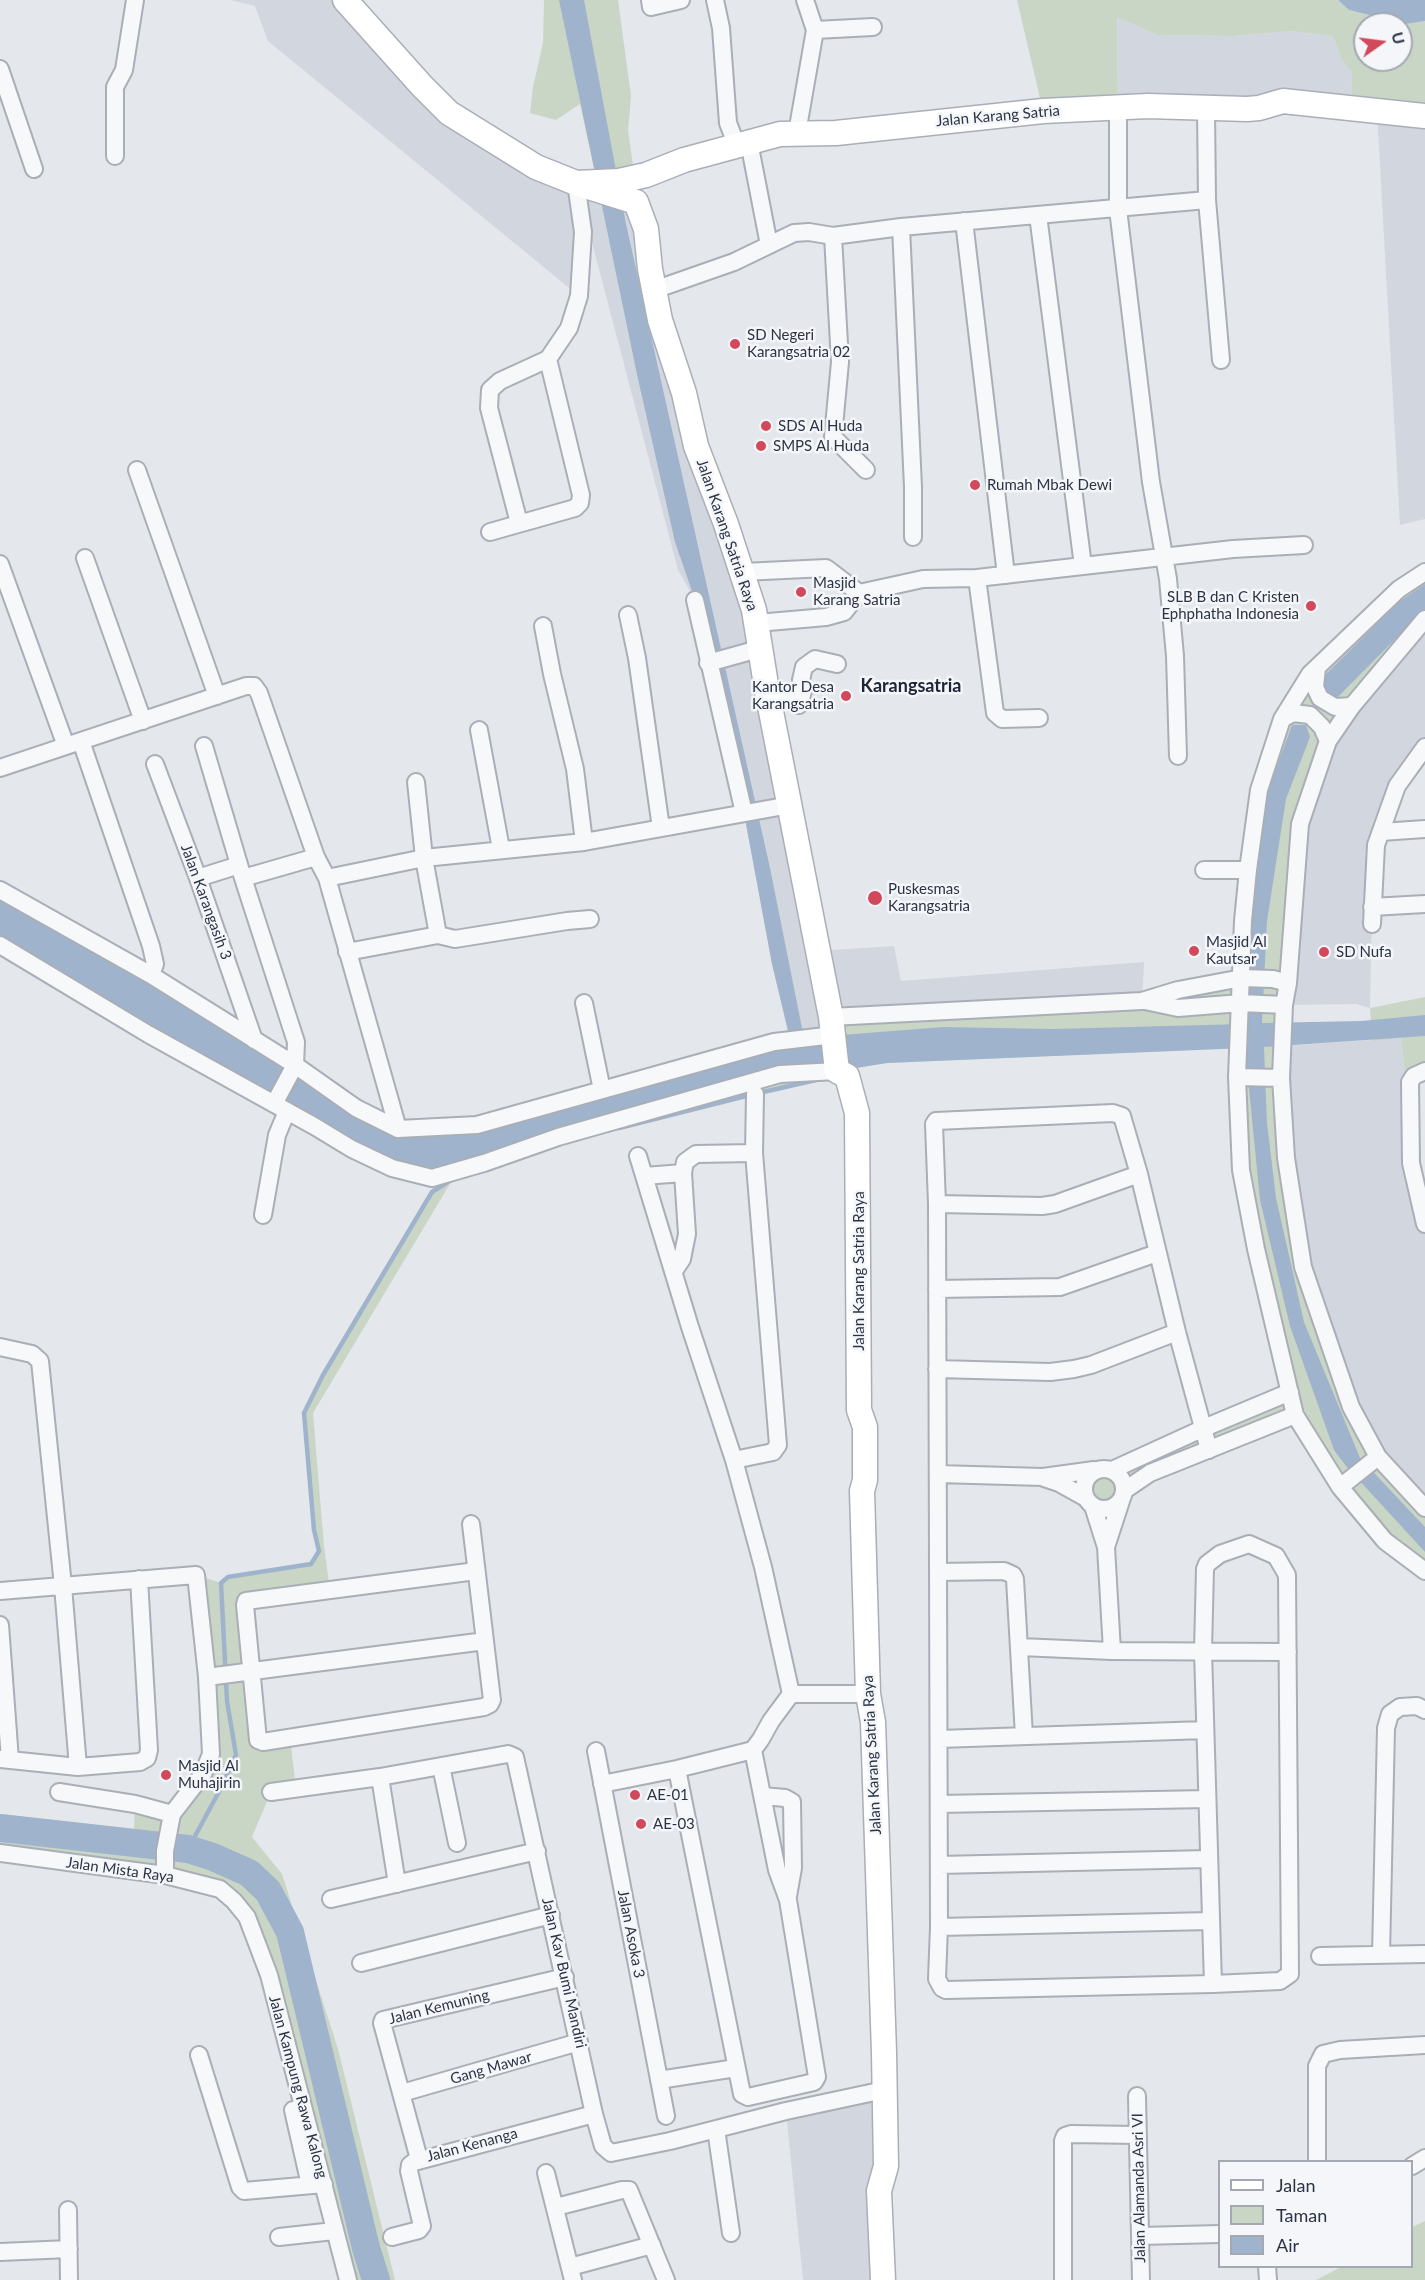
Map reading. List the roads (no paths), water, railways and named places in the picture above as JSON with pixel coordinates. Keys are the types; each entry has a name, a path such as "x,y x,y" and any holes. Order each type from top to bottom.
{"street":[{"path":"115,156 115,87 124,70 135,0"},
{"name":"Jalan Karang Satria","path":"345,0 449,113 536,167 576,183 619,181 646,175 684,160 780,134 836,133 1043,111 1118,107 1259,108 1283,101 1425,117"},
{"path":"650,0 651,7 681,0"},
{"path":"715,0 721,28 728,123 743,144 769,245"},
{"path":"797,133 815,30 805,0"},
{"path":"815,30 873,27"},
{"path":"0,69 33,169"},
{"path":"1118,107 1118,209 1151,482 1165,556 1175,656 1178,756"},
{"path":"1206,109 1207,200 1221,360"},
{"path":"646,175 654,290"},
{"path":"519,523 489,408 490,390 500,381 548,359 569,328 579,296 583,232 576,183 636,202 646,229 654,290"},
{"path":"654,290 734,262 794,233 809,232 833,236 901,227 1207,200"},
{"path":"1038,215 1083,566"},
{"path":"964,221 1006,575"},
{"path":"901,227 914,537"},
{"path":"833,236 840,362 833,437 866,470"},
{"name":"Jalan Karang Satria Raya","path":"654,290 660,320 684,393 696,446 743,572 757,623 767,691 833,1026 837,1071 847,1076 857,1113 859,1410 865,1427 865,1480 862,1491 868,1694 873,1722 876,1804 886,2166 879,2191 883,2280"},
{"path":"490,532 575,508 580,503 581,495 548,359"},
{"path":"137,470 217,696"},
{"path":"757,623 826,617 844,612 859,593 923,579 977,578 1233,549 1304,545"},
{"path":"85,558 143,721"},
{"path":"0,564 73,744 154,956 155,964 151,975"},
{"path":"743,572 826,568 859,593"},
{"path":"1425,572 1399,589 1317,668 1298,692 1282,719 1259,790 1248,870 1243,921 1246,1003 1240,1022 1239,1048 1242,1078 1240,1170 1295,1415 1346,1482 1385,1541 1425,1571"},
{"path":"977,578 996,713 1002,719 1039,718"},
{"path":"695,600 744,813"},
{"path":"628,615 661,828"},
{"path":"1425,619 1352,706 1328,741 1300,824 1278,1004 1284,1046 1281,1078 1286,1158 1303,1267 1352,1407 1375,1461 1425,1508"},
{"path":"543,626 575,769 584,842"},
{"path":"708,663 762,648"},
{"path":"767,691 799,705 803,691 801,680 804,667 815,659 837,664"},
{"path":"1317,668 1315,687 1320,698 1336,707 1352,706"},
{"path":"0,768 246,686 254,686 259,693 316,857 327,878 398,1129"},
{"path":"1282,719 1293,713 1310,715 1322,727 1328,741"},
{"path":"479,730 501,849"},
{"path":"204,746 241,872 296,1042 295,1065 281,1108 263,1215"},
{"path":"1372,924 1373,867 1376,845 1397,786 1422,754"},
{"name":"Jalan Karangasih 3","path":"154,764 198,878 254,1040"},
{"path":"416,783 423,858 438,935"},
{"path":"327,878 423,858 584,842 790,805"},
{"path":"1381,831 1425,829"},
{"path":"198,878 316,857"},
{"path":"1204,870 1248,870"},
{"path":"0,890 151,975 295,1065 356,1108 398,1129 477,1125 833,1026 1142,1001 1178,990 1245,978 1280,981"},
{"path":"1372,907 1425,904"},
{"path":"347,951 438,935 455,939 590,919"},
{"path":"0,945 148,1034 352,1149 383,1165 432,1178 484,1163 558,1137 780,1074 837,1071"},
{"path":"1142,1001 1178,1008 1246,1003 1278,1004"},
{"path":"584,1003 602,1090"},
{"path":"1425,1071 1414,1076 1410,1082 1411,1163 1425,1224"},
{"path":"1242,1078 1281,1078"},
{"path":"734,1460 773,1452 778,1445 754,1153 755,1094"},
{"path":"1209,1450 1177,1332 1139,1174 1122,1116 1117,1113 939,1119 934,1124 937,1204 939,1739 937,1979 942,1988 946,1990 1213,1984 1280,1981 1287,1978 1292,1970 1286,1571 1276,1556 1249,1544 1220,1554 1207,1564 1205,1569 1203,1651 1213,1984"},
{"path":"674,1271 682,1259 687,1234 683,1173 685,1162 696,1154 754,1153"},
{"path":"638,1156 690,1328 734,1460 763,1567 791,1694"},
{"path":"644,1176 683,1173"},
{"path":"937,1204 1042,1206 1056,1204 1139,1174"},
{"path":"937,1289 1060,1287 1157,1253"},
{"path":"937,1369 1050,1372 1074,1369 1091,1365 1177,1332"},
{"path":"0,1347 32,1354 40,1361 63,1586 78,1767"},
{"path":"1112,1470 1290,1392"},
{"path":"1043,1477 1059,1483 1103,1509 1113,1508 1123,1495 1150,1473 1295,1415"},
{"path":"1346,1482 1375,1461"},
{"path":"938,1474 1043,1477 1103,1468 1112,1470 1122,1478 1123,1495 1106,1547"},
{"path":"1094,1470 1086,1478 1083,1488 1106,1547 1112,1651"},
{"path":"471,1524 492,1700 488,1706 263,1742 257,1737 248,1672 244,1605 246,1601 476,1571"},
{"path":"938,1572 1004,1571 1012,1575 1015,1580 1024,1736"},
{"path":"0,1591 196,1575 207,1677 211,1754 203,1774 171,1820 165,1851 165,1875"},
{"path":"0,1625 5,1759 78,1767 145,1761 149,1754 139,1580"},
{"path":"207,1677 485,1641"},
{"path":"1020,1647 1112,1651 1288,1652"},
{"path":"791,1694 868,1694"},
{"path":"602,1784 677,1769 753,1750 771,1720 791,1694"},
{"path":"1381,1954 1386,1728 1390,1713 1400,1707 1417,1706 1425,1710"},
{"path":"939,1739 1205,1730"},
{"path":"677,1769 742,2094 746,2097 814,2082 817,2079 788,1900 777,1870 753,1750"},
{"name":"Jalan Asoka 3","path":"596,1751 666,2116"},
{"name":"Jalan Kav Bumi Mandiri","path":"272,1792 513,1755 537,1851 594,2114 603,2146 611,2153 884,2090"},
{"path":"441,1766 457,1843"},
{"path":"380,1777 397,1884"},
{"path":"58,1792 135,1804 171,1820"},
{"path":"763,1796 785,1798 792,1802 793,1869 788,1900"},
{"path":"939,1804 1207,1799"},
{"path":"331,1899 537,1851"},
{"name":"Jalan Mista Raya","path":"0,1852 165,1875 220,1889 234,1901"},
{"path":"939,1866 1208,1859"},
{"name":"Jalan Kampung Rawa Kalong","path":"234,1901 247,1917 270,1975 317,2184 348,2280"},
{"path":"361,1963 551,1915"},
{"path":"939,1926 1210,1921"},
{"path":"1320,1956 1425,1954"},
{"name":"Jalan Kemuning","path":"419,2159 383,2020 565,1977"},
{"path":"199,2055 240,2187 244,2191 249,2191 317,2184 263,1983"},
{"name":"Gang Mawar","path":"402,2093 579,2042"},
{"path":"1317,2160 1317,2066 1323,2054 1340,2050 1425,2045"},
{"path":"659,2080 736,2068"},
{"name":"Jalan Alamanda Asri VI","path":"1137,2096 1141,2280"},
{"name":"Jalan Kenanga","path":"392,2237 419,2230 422,2226 409,2171 410,2165 419,2159 594,2114"},
{"path":"716,2130 731,2233"},
{"path":"1063,2280 1063,2140 1065,2136 1071,2134 1137,2135"},
{"path":"546,2173 572,2273 652,2245"},
{"path":"556,2206 629,2190 666,2280"},
{"path":"68,2210 69,2280"},
{"path":"279,2237 334,2231"},
{"path":"1140,2236 1218,2234"},
{"path":"0,2252 69,2249"}],"water":[{"path":"559,0 584,0 626,224 770,868 804,1038 943,1027 1053,1029 1244,1024 1256,874 1266,796 1292,725 1306,725 1310,737 1286,799 1267,921 1262,1023 1361,1021 1425,1015 1425,1036 1264,1047 1267,1123 1276,1198 1304,1322 1360,1458 1425,1527 1425,1552 1334,1450 1290,1326 1260,1200 1245,1048 887,1063 837,1071 802,1072 414,1175 0,945 0,891 356,1108 433,1129 790,1039 772,964 743,808 695,600 675,542 638,379"},
{"path":"1338,0 1425,0 1425,21 1413,23 1413,12 1349,10"},
{"path":"1425,584 1425,612 1412,622 1335,700 1322,696 1324,676 1400,601"}],"waterway":[{"path":"759,1093 816,1080"},
{"path":"619,1128 750,1095"},
{"path":"188,1849 236,1755 227,1701 221,1583 228,1577 311,1564 319,1551 314,1530 304,1413 323,1375 432,1192 451,1180"},
{"path":"0,1828 188,1849 249,1873 268,1891 290,1932 366,2248 376,2280"}],"place":[{"name":"SD Negeri Karangsatria 02","path":"735,344"},
{"name":"SDS Al Huda","path":"766,426"},
{"name":"SMPS Al Huda","path":"761,446"},
{"name":"Rumah Mbak Dewi","path":"975,485"},
{"name":"Masjid Karang Satria","path":"801,592"},
{"name":"SLB B dan C Kristen Ephphatha Indonesia","path":"1311,606"},
{"name":"Kantor Desa Karangsatria","path":"846,696"},
{"name":"Puskesmas Karangsatria","path":"875,898"},
{"name":"Masjid Al Kautsar","path":"1194,951"},
{"name":"SD Nufa","path":"1324,952"},
{"name":"Masjid Al Muhajirin","path":"166,1775"},
{"name":"AE-01","path":"635,1795"},
{"name":"AE-03","path":"641,1824"}],"district":[{"name":"Karangsatria","path":"911,686"}]}
